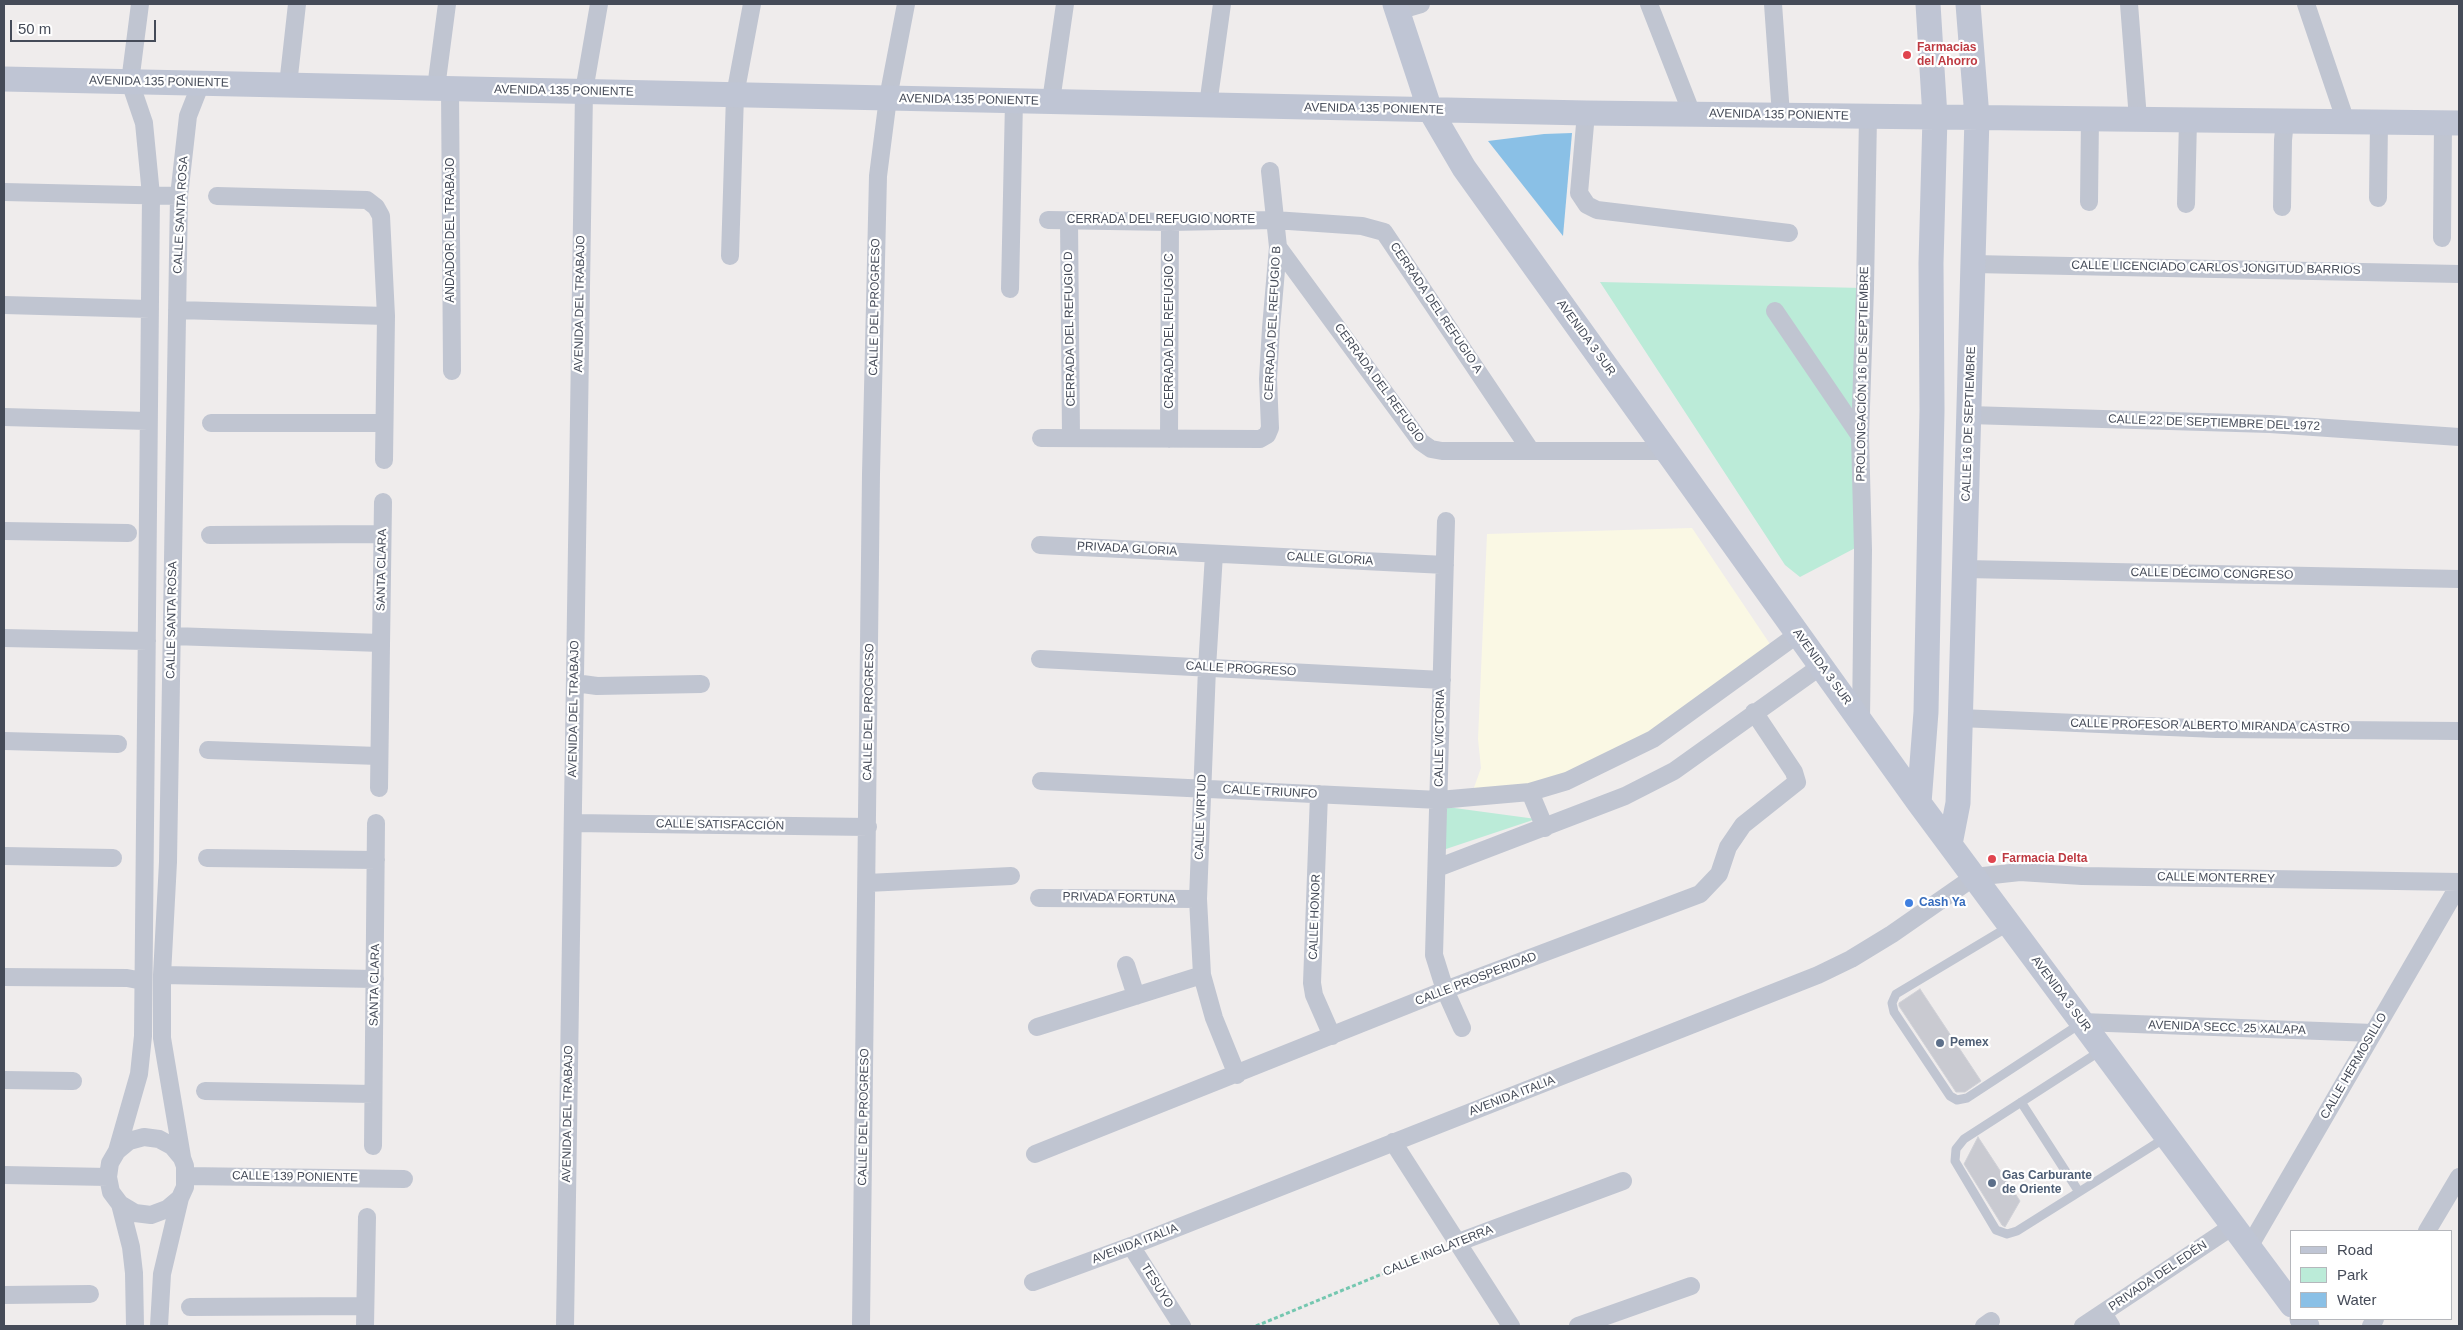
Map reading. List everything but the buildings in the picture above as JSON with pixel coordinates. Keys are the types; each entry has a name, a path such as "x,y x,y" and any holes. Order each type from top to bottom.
{"main road":[{"path":"1920,803 1926,703 1935,117 1928,4"},
{"name":"CALLE 16 DE SEPTIEMBRE","path":"1950,844 1958,803 1977,117 1968,4"},
{"name":"AVENIDA 3 SUR","path":"1396,8 1430,110 1464,168 1920,803 2290,1302"},
{"name":"AVENIDA 135 PONIENTE","path":"4,79 1586,113 2451,123"}],"street":[{"path":"130,82 140,4"},
{"path":"288,85 297,4"},
{"name":"ANDADOR DEL TRABAJO","path":"447,4 443,88 452,371"},
{"name":"AVENIDA DEL TRABAJO","path":"565,1326 584,91 599,4"},
{"path":"730,256 735,95 752,4"},
{"name":"CALLE DEL PROGRESO","path":"861,1326 878,176 888,98 906,4"},
{"path":"1051,102 1065,4"},
{"path":"1208,105 1222,4"},
{"path":"1396,8 1421,4"},
{"path":"1649,4 1692,114"},
{"path":"1773,4 1781,115"},
{"path":"2129,4 2138,119"},
{"path":"2306,4 2346,122"},
{"name":"CALLE SANTA ROSA","path":"117,1151 139,1074 143,1036 151,195 144,123 130,82"},
{"name":"CALLE SANTA ROSA","path":"182,1158 162,1038 162,975 168,862 179,196 188,116 201,83"},
{"path":"1010,289 1014,101"},
{"path":"1586,113 1580,193 1587,206 1597,210 1789,232"},
{"name":"PROLONGACIÓN 16 DE SEPTIEMBRE","path":"1861,721 1863,550 1860,436 1866,289 1868,116"},
{"path":"2089,202 2090,118"},
{"path":"2186,204 2188,120"},
{"path":"2282,207 2282,140 2285,121"},
{"path":"2378,198 2379,122"},
{"path":"2442,238 2451,123"},
{"name":"CERRADA DEL REFUGIO B","path":"1169,439 1260,439 1267,435 1270,428 1268,379 1278,247 1270,171"},
{"path":"4,192 179,196"},
{"path":"217,196 367,200 376,207 381,216 386,316 384,460"},
{"name":"CERRADA DEL REFUGIO NORTE","path":"1048,220 1170,222 1274,220"},
{"name":"CERRADA DEL REFUGIO D","path":"1068,220 1071,438"},
{"name":"CERRADA DEL REFUGIO A","path":"1274,220 1362,226 1384,232 1531,451"},
{"name":"CERRADA DEL REFUGIO C","path":"1169,439 1170,222"},
{"name":"CERRADA DEL REFUGIO","path":"1278,247 1421,442 1431,449 1442,451 1667,451"},
{"name":"CALLE LICENCIADO CARLOS JONGITUD BARRIOS","path":"1973,264 2459,274"},
{"path":"4,305 150,310"},
{"path":"177,310 386,316"},
{"path":"1775,311 1860,436"},
{"name":"CALLE 22 DE SEPTIEMBRE DEL 1972","path":"1969,415 2270,424 2459,437"},
{"path":"4,417 148,421"},
{"path":"211,422 384,423"},
{"path":"1041,438 1169,439"},
{"name":"SANTA CLARA","path":"378,788 384,502"},
{"name":"CALLE VICTORIA","path":"1445,990 1434,955 1446,522"},
{"path":"4,531 128,533"},
{"path":"210,535 382,534"},
{"name":"PRIVADA GLORIA","path":"1040,545 1214,554"},
{"name":"CALLE GLORIA","path":"1214,554 1445,565"},
{"name":"CALLE VIRTUD","path":"1214,554 1207,668 1198,900 1202,975 1214,1018 1237,1075"},
{"name":"CALLE DÉCIMO CONGRESO","path":"1965,569 2459,579"},
{"name":"CALLE TRIUNFO","path":"1041,780 1438,800 1530,792 1567,781 1653,739 1798,634"},
{"path":"172,636 380,642"},
{"path":"4,638 146,641"},
{"name":"CALLE PROGRESO","path":"1040,659 1442,680"},
{"path":"1437,868 1625,796 1674,771 1754,712 1821,666"},
{"path":"575,683 597,686 701,684"},
{"path":"146,692 171,693"},
{"name":"CALLE PROSPERIDAD","path":"1035,1154 1237,1075 1445,990 1700,894 1720,874 1728,847 1743,825 1797,782 1794,772 1754,712"},
{"name":"CALLE PROFESOR ALBERTO MIRANDA CASTRO","path":"1960,718 2216,728 2459,731"},
{"path":"4,741 118,744"},
{"path":"208,750 378,756"},
{"path":"1530,792 1545,828"},
{"name":"CALLE HONOR","path":"1319,794 1312,983 1314,995 1332,1036"},
{"name":"SANTA CLARA","path":"372,1146 376,823"},
{"name":"CALLE SATISFACCIÓN","path":"573,823 868,827"},
{"path":"4,856 113,858"},
{"path":"207,858 376,860"},
{"name":"CALLE MONTERREY","path":"1974,877 2020,872 2082,876 2459,884"},
{"path":"867,884 1011,876"},
{"name":"AVENIDA ITALIA","path":"1033,1282 1132,1246 1818,975 1851,959 1892,934 1974,877"},
{"name":"CALLE HERMOSILLO","path":"2249,1247 2459,884"},
{"name":"PRIVADA FORTUNA","path":"1039,898 1198,900"},
{"path":"1126,965 1136,996"},
{"path":"162,975 375,979"},
{"path":"1037,1027 1202,975"},
{"path":"4,977 128,978 143,981"},
{"path":"1445,990 1462,1028"},
{"name":"AVENIDA SECC. 25 XALAPA","path":"2082,1022 2373,1033"},
{"path":"4,1080 73,1081"},
{"path":"205,1091 374,1094"},
{"path":"158,1326 162,1274 180,1198 185,1187 186,1176 182,1158 172,1146 159,1139 144,1137 129,1141 117,1151 110,1163 108,1177 111,1192 120,1204 135,1213 151,1215 167,1209 180,1198"},
{"path":"1393,1142 1511,1326"},
{"path":"4,1175 108,1177"},
{"name":"CALLE 139 PONIENTE","path":"186,1176 404,1179"},
{"path":"2428,1230 2459,1177"},
{"name":"CALLE INGLATERRA","path":"1456,1243 1623,1181"},
{"path":"120,1204 133,1264 135,1326"},
{"path":"365,1326 367,1218"},
{"name":"PRIVADA DEL EDÉN","path":"2083,1326 2107,1319 2233,1226"},
{"name":"TESUYO","path":"1132,1246 1182,1326"},
{"path":"1578,1326 1691,1286"},
{"path":"4,1294 90,1294"},
{"path":"190,1307 365,1306"}],"lane":[{"path":"2010,926 1896,994 1892,1003 1894,1012 1950,1096 1957,1100 1967,1098 2082,1022"},
{"path":"2102,1050 1964,1139 1956,1148 1955,1161 1996,1230 2007,1234 2017,1231 2167,1137"},
{"path":"2021,1102 2079,1192"}],"path":[{"name":"CALLE INGLATERRA","path":"1256,1326 1456,1243"}],"shaded area":[{"path":"1692,528 1774,650 1586,773 1471,796 1481,768 1478,739 1487,534"}],"green space":[{"path":"1600,282 1863,288 1861,545 1800,577 1785,565"},
{"path":"1447,807 1536,819 1443,850"}],"water":[{"path":"1572,133 1563,236 1488,141 1544,134"}],"place":[{"name":"Farmacias del Ahorro","path":"1907,55"},
{"name":"Farmacia Delta","path":"1992,859"},
{"name":"Cash Ya","path":"1909,903"},
{"name":"Pemex","path":"1940,1043"},
{"name":"Gas Carburante de Oriente","path":"1992,1183"}]}
